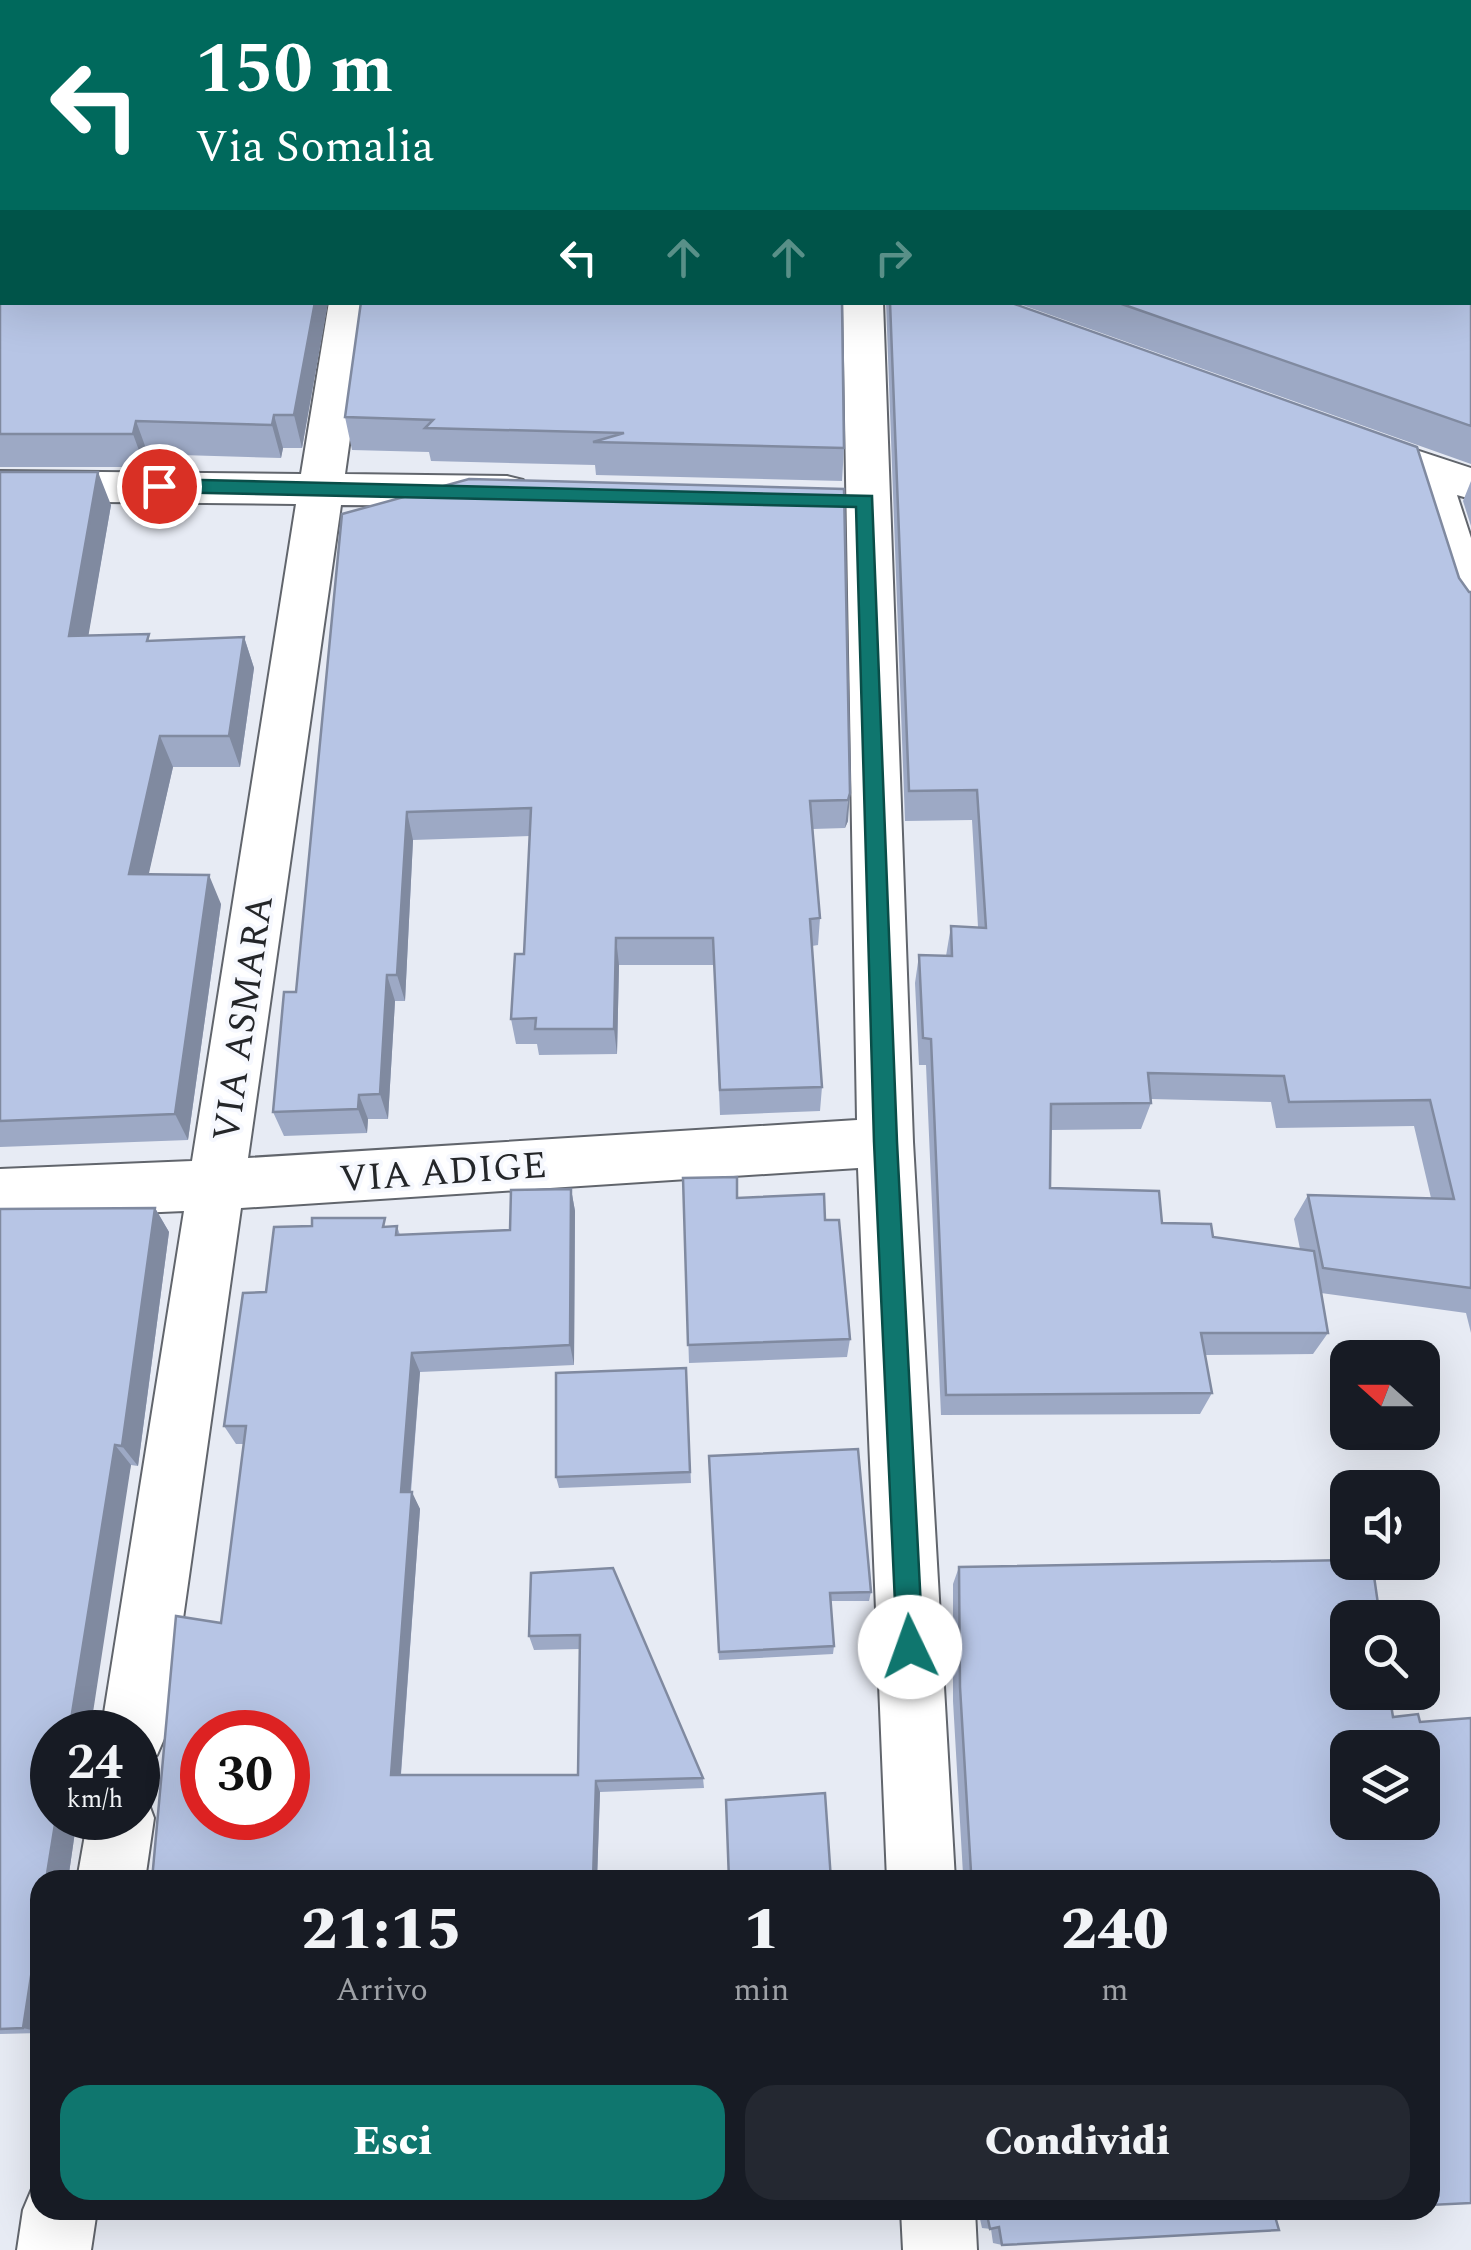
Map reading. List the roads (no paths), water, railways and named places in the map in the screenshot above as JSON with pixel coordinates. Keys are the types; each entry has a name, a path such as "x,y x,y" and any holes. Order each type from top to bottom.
{"street":[{"name":"VIA ASMARA","path":"137,1710 218,1185 318,486 348,305"},
{"path":"863,305 846,500 885,1142 921,1870"},
{"path":"1315,430 1471,484"},
{"path":"1427,471 1471,608"},
{"path":"0,486 318,486 552,492"},
{"name":"VIA ADIGE","path":"0,1194 218,1185 885,1142"},
{"path":"113,1870 117,1840"},
{"path":"54,2250 58,2220"},
{"path":"938,2220 940,2250"}]}
